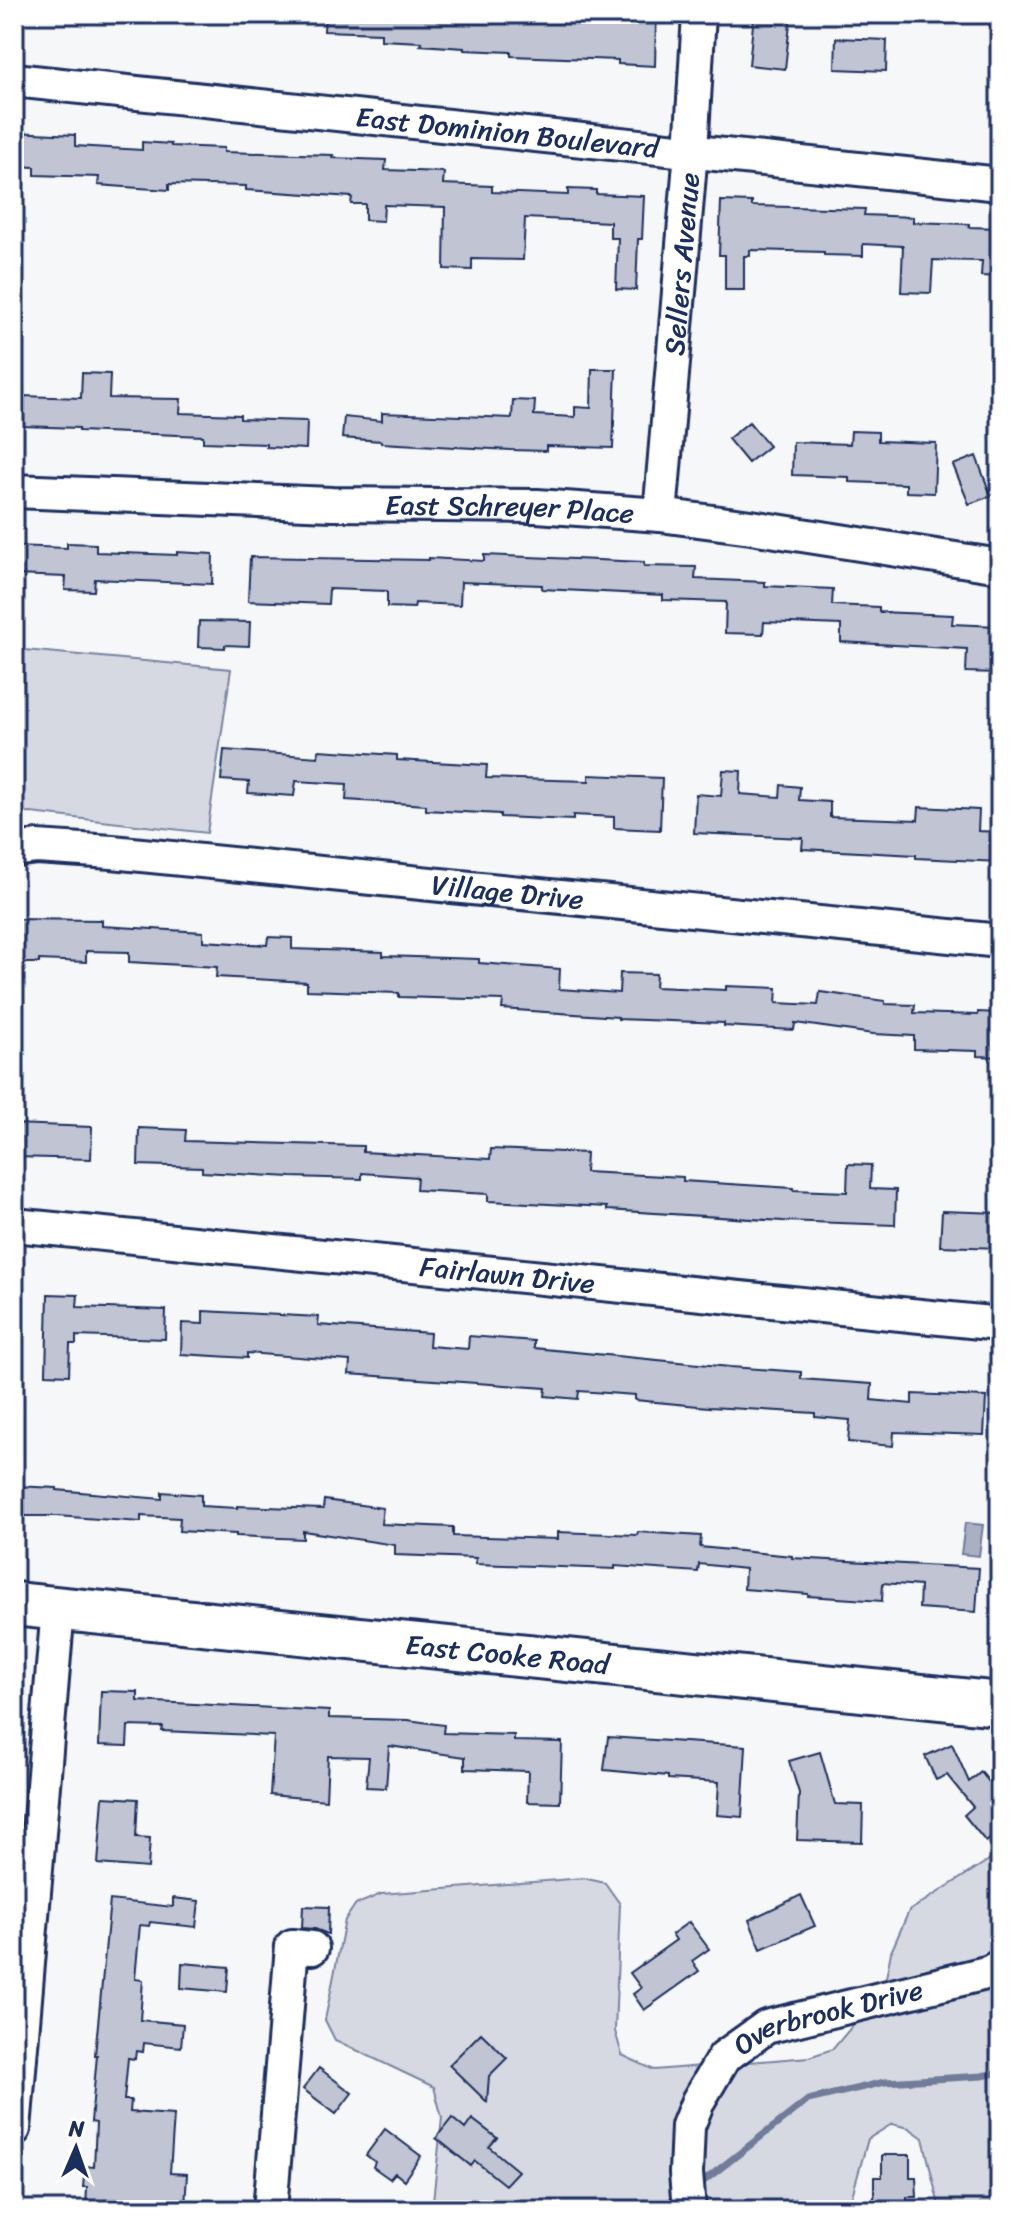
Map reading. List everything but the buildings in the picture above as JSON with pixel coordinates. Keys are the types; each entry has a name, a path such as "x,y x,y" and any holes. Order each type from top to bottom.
{"main road":[{"name":"East Cooke Road","path":"14,1604 1000,1704"}],"street":[{"name":"Sellers Avenue","path":"660,515 691,151 699,14"},
{"name":"East Dominion Boulevard","path":"14,80 1000,184"},
{"name":"East Schreyer Place","path":"14,491 332,504 537,506 660,515 1000,566"},
{"name":"Village Drive","path":"14,850 37,847 127,853 1000,941"},
{"name":"Fairlawn Drive","path":"14,1225 1000,1324"},
{"path":"14,2129 58,1608"},
{"path":"270,2210 292,1946 312,1948"},
{"name":"Overbrook Drive","path":"689,2210 686,2173 688,2126 698,2101 724,2057 766,2027 990,1972 1000,1966"}],"shaded area":[{"path":"14,649 231,669 207,833 31,813 14,814"},
{"path":"1000,1853 1000,2210 940,2210 923,2138 909,2128 892,2124 868,2139 852,2196 853,2210 432,2210 442,2118 434,2087 335,2040 325,2020 345,1920 355,1905 381,1894 583,1878 605,1883 620,1904 615,2031 622,2055 654,2070 809,2057 833,2049 884,1988 891,1952 909,1911"}],"water":[{"path":"965,1523 983,1525 979,1556 961,1554"}],"waterway":[{"path":"695,2188 808,2100 885,2082 982,2076 1000,2072"},
{"path":"665,2210 679,2200"}]}
